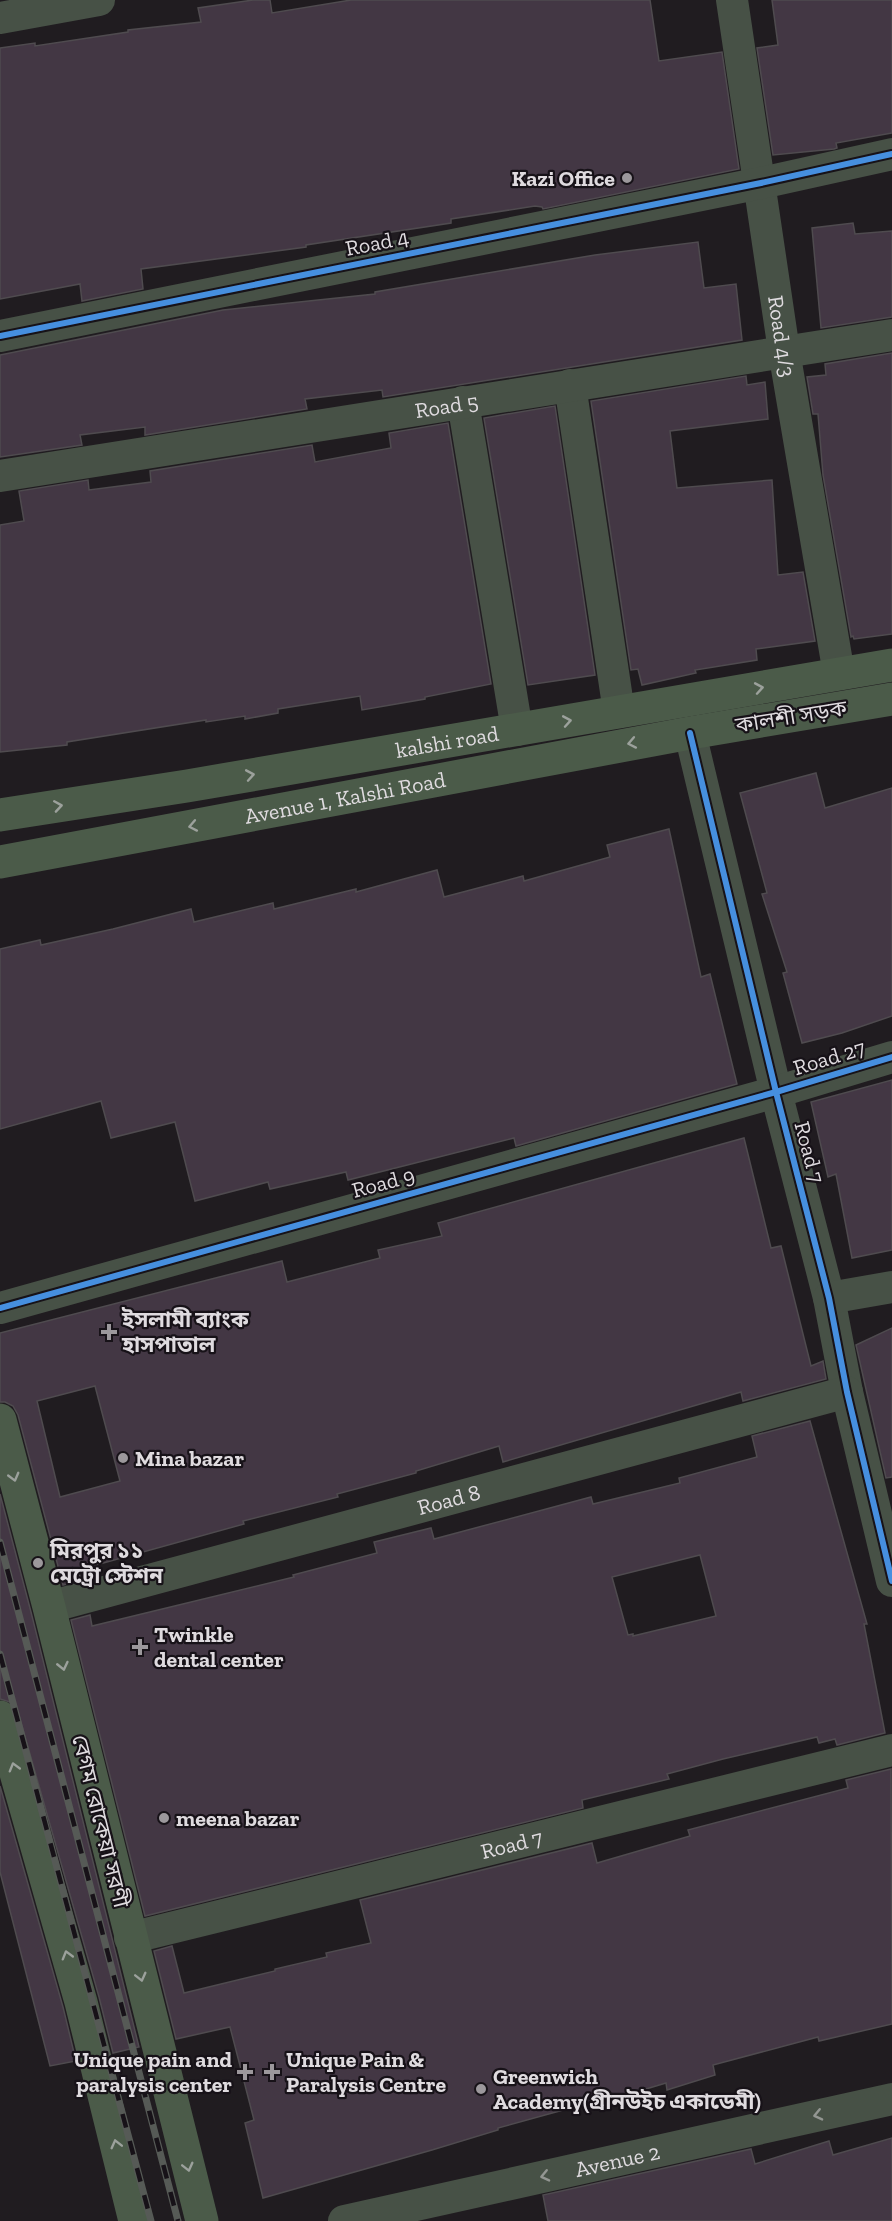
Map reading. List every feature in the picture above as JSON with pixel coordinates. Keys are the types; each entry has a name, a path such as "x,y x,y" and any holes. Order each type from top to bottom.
{"main road":[{"name":"kalshi road","path":"0,815 187,786 892,665"},
{"name":"কালশী সড়ক","path":"690,733 892,699"},
{"name":"Avenue 1, Kalshi Road","path":"0,862 690,733"},
{"name":"বেগম রোকেয়া সরণী","path":"0,1420 202,2221"},
{"path":"0,1717 81,2002 135,2221"}],"street":[{"path":"0,18 99,0"},
{"name":"Road 4/3","path":"732,0 761,183 784,351 839,674"},
{"name":"Road 4","path":"0,336 761,183 892,154"},
{"name":"Road 5","path":"0,476 892,335"},
{"path":"570,385 619,712"},
{"path":"463,402 516,730"},
{"name":"Road 7","path":"690,733 776,1092 830,1298 847,1392 891,1573"},
{"name":"Road 27","path":"776,1092 892,1057"},
{"name":"Road 9","path":"0,1308 776,1092"},
{"path":"830,1298 892,1287"},
{"name":"Road 8","path":"49,1607 847,1392"},
{"name":"Road 7","path":"130,1938 892,1750"},
{"name":"Avenue 2","path":"344,2221 892,2099"}],"building":[{"path":"253,0 270,0 272,13 351,0 650,0 659,61 722,52 739,169 543,209 535,206 451,219 451,223 306,245 306,247 141,269 143,289 82,301 80,284 0,299 0,48 35,43 35,46 128,32 128,30 201,22 198,8"},
{"path":"772,0 892,0 892,133 836,143 837,148 834,149 773,155 757,48 778,45"},
{"path":"853,223 855,234 892,231 892,317 821,328 812,228"},
{"path":"698,242 704,288 736,284 742,340 383,397 382,390 305,399 307,409 145,435 145,427 80,435 82,445 0,457 0,355 223,310 375,294 375,292 595,255"},
{"path":"892,353 892,634 854,639 853,636 851,637 823,475 818,414 813,414 807,377 826,375 825,364"},
{"path":"746,376 747,385 765,382 768,419 670,431 677,488 772,480 778,575 803,572 815,641 756,649 757,660 695,670 696,673 642,685 638,669 631,670 591,401"},
{"path":"555,406 595,675 528,685 484,418"},
{"path":"448,423 491,684 362,710 360,696 278,709 278,713 245,719 245,716 206,722 206,720 67,742 67,745 0,752 0,525 24,521 19,491 88,480 89,490 151,482 150,471 312,445 315,462 391,448 389,433"},
{"path":"816,773 825,808 892,788 892,1016 842,1033 802,1043 783,973 787,972 762,894 767,893 740,793"},
{"path":"669,829 701,977 710,974 737,1084 516,1146 514,1138 348,1180 346,1172 270,1189 268,1182 195,1201 175,1122 111,1138 101,1101 0,1129 0,949 40,940 41,945 191,909 194,922 273,903 274,909 356,889 356,892 437,870 444,897 523,876 524,881 610,857 607,845"},
{"path":"892,1080 892,1250 852,1258 836,1174 828,1177 811,1102"},
{"path":"744,1138 771,1248 781,1246 811,1366 823,1361 826,1379 743,1401 741,1392 503,1462 499,1446 416,1471 416,1473 337,1494 338,1497 243,1521 244,1524 78,1570 81,1580 63,1585 18,1415 13,1406 0,1402 0,1333 282,1261 287,1282 380,1258 378,1250 442,1236 438,1223","holes":["95,1386 120,1481 60,1497 37,1401"]},
{"path":"892,1328 892,1477 886,1478 856,1345"},
{"path":"810,1421 867,1624 864,1624 885,1733 837,1745 835,1739 819,1743 817,1737 723,1759 667,1774 669,1779 582,1800 583,1808 145,1916 71,1620 90,1615 92,1626 294,1577 293,1575 377,1553 374,1542 431,1528 434,1539 591,1497 593,1504 680,1483 679,1478 757,1457 752,1436","holes":["700,1555 716,1616 633,1636 633,1634 628,1635 612,1577"]},
{"path":"0,1494 139,2047 113,2053 18,1712 13,1703 0,1699"},
{"path":"891,1769 892,2024 819,2041 818,2037 713,2065 715,2075 667,2090 666,2083 586,2107 585,2104 263,2198 245,2123 254,2120 230,2027 176,2039 154,1951 172,1946 184,1993 275,1971 275,1969 327,1957 326,1953 371,1943 360,1900 592,1843 597,1863 690,1836 688,1830 848,1788 846,1780"},
{"path":"0,1786 63,2007 76,2061 50,2066 0,1872"},
{"path":"892,2138 892,2221 548,2221 543,2195 751,2149 755,2164 829,2141 833,2155"}],"railway":[{"path":"0,1542 178,2221"},
{"path":"0,1654 151,2221"}],"cycle path":[{"path":"0,336 761,183 892,154"},
{"path":"690,733 776,1092 829,1298 847,1392 892,1581"},
{"path":"0,1308 776,1092 892,1057"}],"place":[{"name":"Kazi Office","path":"627,178"},
{"name":"ইসলামী ব্যাংক হাসপাতাল","path":"109,1332"},
{"name":"Mina bazar","path":"123,1458"},
{"name":"মিরপুর ১১ মেট্রো স্টেশন","path":"38,1563"},
{"name":"Twinkle dental center","path":"140,1647"},
{"name":"meena bazar","path":"164,1818"},
{"name":"Unique pain and paralysis center","path":"245,2072"},
{"name":"Unique Pain & Paralysis Centre","path":"272,2072"},
{"name":"Greenwich Academy(গ্রীনউইচ একাডেমী)","path":"481,2089"}]}
